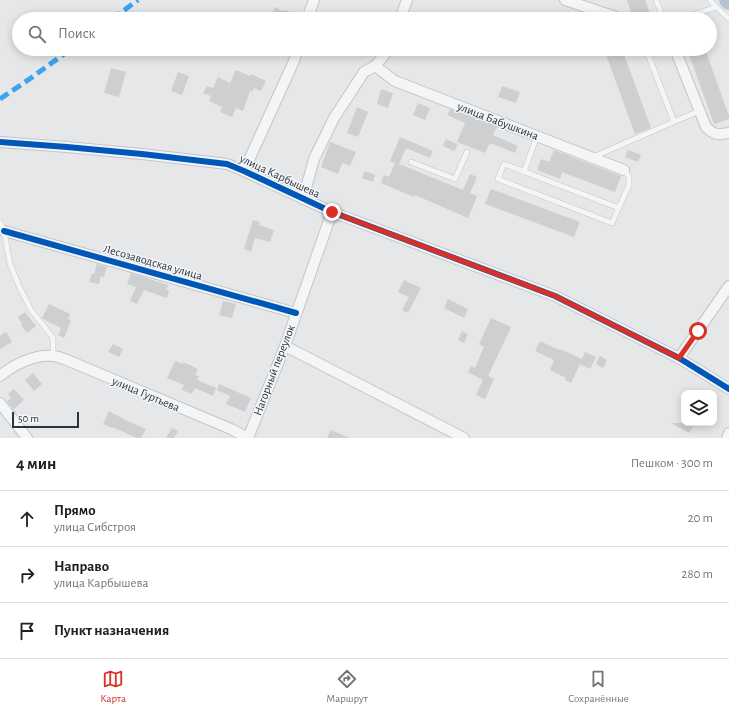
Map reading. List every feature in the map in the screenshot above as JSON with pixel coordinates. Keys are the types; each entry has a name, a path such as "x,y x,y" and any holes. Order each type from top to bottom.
{"street":[{"path":"310,12 314,0"},
{"path":"403,12 407,0"},
{"path":"565,0 599,12"},
{"path":"244,171 295,56"},
{"path":"303,199 314,159 334,118 364,72 375,66 384,56"},
{"path":"678,56 706,127 717,135 729,133"},
{"name":"улица Бабушкина","path":"375,66 395,81 624,170"},
{"name":"улица Карбышева","path":"0,142 150,155 227,164 332,212 555,296 679,358 729,389"},
{"name":"Нагорный переулок","path":"248,438 285,346 332,212"},
{"name":"Лесозаводская улица","path":"4,232 296,314"},
{"path":"679,358 729,286"},
{"path":"285,346 464,438"},
{"path":"0,376 32,358 48,356"},
{"name":"улица Гуртьева","path":"48,356 67,360 231,429 248,438"},
{"path":"0,403 27,438"},
{"path":"727,438 729,433"}],"lane":[{"path":"656,0 661,12"},
{"path":"710,0 729,18"},
{"path":"701,12 716,7"},
{"path":"649,56 674,122"},
{"path":"592,158 699,111"},
{"path":"524,172 537,136"},
{"path":"411,162 455,179 467,152"},
{"path":"619,208 504,164 498,180 612,223 619,208 629,185 629,177 624,170"},
{"path":"0,222 4,232 10,264 19,286 31,310 53,338 48,356"}],"building":[{"path":"627,0 645,0 649,12 631,12"},
{"path":"275,7 283,11 291,12 272,12"},
{"path":"607,56 625,56 651,128 635,134"},
{"path":"690,56 708,56 729,116 729,119 714,124"},
{"path":"111,68 126,72 119,97 104,93"},
{"path":"236,70 250,76 251,74 266,81 261,91 254,88 252,92 250,91 243,111 236,108 232,117 220,112 222,107 209,101 211,96 203,93 207,86 213,88 218,77 230,83"},
{"path":"178,72 189,76 182,95 171,91"},
{"path":"502,86 520,92 516,103 498,97"},
{"path":"381,89 393,93 388,108 377,104"},
{"path":"418,103 430,108 425,120 413,115"},
{"path":"357,107 368,112 358,137 347,133"},
{"path":"450,109 497,127 493,135 518,146 515,153 490,143 485,153 457,142 465,123 447,115"},
{"path":"400,137 433,151 430,158 406,148 399,164 463,190 470,174 477,177 470,193 477,196 468,218 415,195 414,197 381,183 384,175 389,177 395,163 390,161"},
{"path":"446,139 458,145 454,151 443,146"},
{"path":"330,142 356,152 350,166 342,163 338,174 321,167"},
{"path":"554,150 621,176 615,192 562,172 560,179 537,170 541,159 549,162"},
{"path":"628,150 641,155 638,162 625,157"},
{"path":"365,171 375,175 373,182 362,178"},
{"path":"491,189 580,222 574,237 485,204"},
{"path":"253,220 260,222 259,225 274,230 270,242 255,238 251,252 244,249"},
{"path":"97,264 107,267 104,277 101,276 99,284 89,282 92,273 94,274"},
{"path":"131,273 168,285 166,290 169,291 167,298 144,290 137,304 130,301 136,287 127,284"},
{"path":"404,280 421,288 408,313 402,310 409,297 398,292"},
{"path":"448,299 468,309 464,318 444,308"},
{"path":"223,301 236,304 232,318 219,315"},
{"path":"49,304 70,314 68,319 71,320 64,338 58,335 61,328 42,318"},
{"path":"25,312 36,326 27,333 21,325 22,324 18,317"},
{"path":"491,318 511,327 488,376 494,379 485,399 476,395 483,380 468,372 471,366 475,368 484,347 479,344"},
{"path":"462,331 468,334 464,343 458,340"},
{"path":"6,332 12,342 0,349 0,336"},
{"path":"540,341 582,359 585,352 596,357 590,369 580,364 571,383 565,380 566,378 550,370 554,360 535,351"},
{"path":"113,344 123,349 119,357 108,352"},
{"path":"600,356 607,360 603,368 596,364"},
{"path":"175,361 183,364 183,362 198,369 195,375 199,376 197,380 216,388 213,396 195,388 192,394 182,390 184,385 167,378"},
{"path":"33,373 42,384 34,391 25,380"},
{"path":"219,384 251,398 245,412 226,404 230,396 217,390"},
{"path":"14,389 24,400 14,409 16,413 7,401 11,398 8,394"},
{"path":"109,411 146,429 141,438 137,438 103,424"},
{"path":"671,423 681,423 681,426 693,426 689,433"},
{"path":"172,428 178,431 174,438 166,438"},
{"path":"331,430 349,438 327,438"}],"marked path":[{"path":"122,12 138,0"},
{"path":"0,99 61,56"}],"cycle path":[{"path":"0,142 142,154 227,164 332,212 555,296 679,358 729,389"},
{"path":"4,231 296,313"}],"route":[{"path":"332,212 555,296 679,358 698,331"}]}
